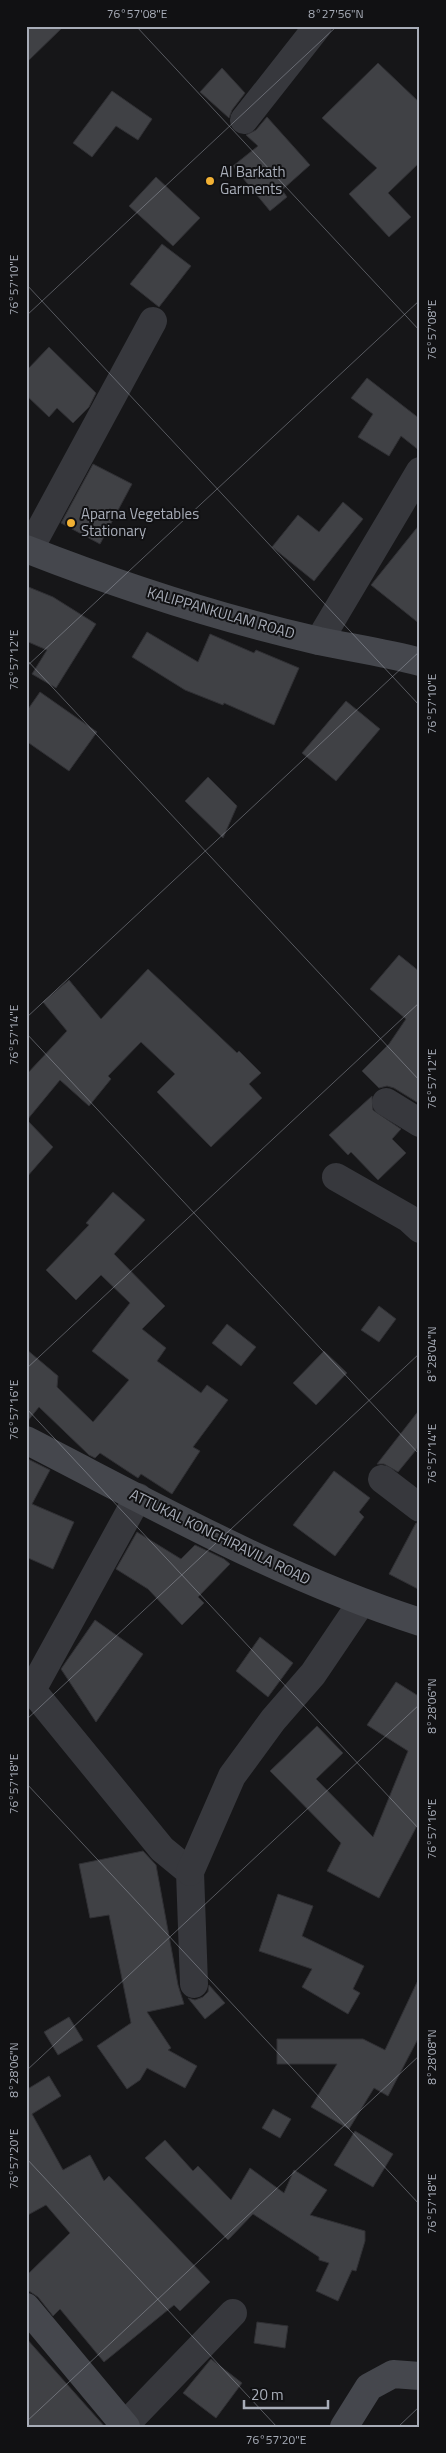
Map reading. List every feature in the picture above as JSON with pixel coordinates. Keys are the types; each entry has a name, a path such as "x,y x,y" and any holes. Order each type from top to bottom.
{"street":[{"path":"244,120 318,26"},
{"path":"28,550 153,321"},
{"path":"319,641 420,471"},
{"name":"KALIPPANKULAM ROAD","path":"28,550 126,585 253,624 319,641 420,662"},
{"path":"386,1102 420,1122"},
{"path":"336,1177 408,1218 420,1229"},
{"name":"ATTUKAL KONCHIRAVILA ROAD","path":"26,1440 292,1574 361,1603 420,1622"},
{"path":"382,1479 420,1508"},
{"path":"138,1497 32,1690 162,1849 190,1872"},
{"path":"194,1984 190,1872 232,1776 273,1720 313,1674 361,1603"},
{"path":"26,2307 126,2426 233,2313"},
{"path":"344,2427 369,2387 394,2374 420,2376"}],"building":[{"path":"26,26 64,26 26,63"},
{"path":"378,63 420,103 420,162 388,193 411,217 389,237 349,194 377,168 322,118"},
{"path":"222,68 245,93 232,110 229,118 200,92"},
{"path":"112,91 152,119 138,140 116,126 92,157 73,143"},
{"path":"267,117 310,165 282,190 287,197 270,211 233,166 258,146 246,135 256,130"},
{"path":"156,177 200,218 173,246 129,206"},
{"path":"162,244 191,266 159,307 130,284"},
{"path":"49,347 96,393 89,407 73,423 57,408 49,417 26,395 26,371"},
{"path":"367,378 420,419 420,451 401,436 389,456 358,437 373,414 351,398"},
{"path":"93,464 132,484 100,544 61,523"},
{"path":"343,502 363,519 314,581 272,547 298,515 319,532"},
{"path":"420,524 420,624 371,585"},
{"path":"26,586 53,597 96,624 56,688 32,674 47,650 26,641"},
{"path":"147,632 198,662 210,634 254,653 256,650 299,668 274,725 224,703 223,705 185,690 132,657"},
{"path":"40,692 97,732 69,771 26,741 26,712"},
{"path":"346,701 380,729 336,781 302,753"},
{"path":"208,777 237,806 223,838 185,801"},
{"path":"399,955 420,972 420,1104 394,1088 387,1086 379,1088 362,1071 389,1044 406,1019 370,989"},
{"path":"148,969 237,1053 239,1051 261,1073 249,1084 262,1098 211,1147 157,1092 175,1074 141,1042 108,1076 111,1079 89,1106 60,1080 27,1120 53,1147 26,1178 26,1075 67,1031 43,1002 69,980 101,1019"},
{"path":"372,1096 373,1110 401,1129 392,1139 406,1153 378,1180 351,1152 348,1155 329,1135"},
{"path":"113,1192 145,1220 114,1254 165,1306 142,1329 166,1348 157,1361 201,1393 207,1385 228,1400 193,1447 200,1451 172,1494 141,1474 138,1478 100,1453 95,1458 89,1455 39,1407 26,1423 26,1349 58,1376 57,1387 93,1422 129,1380 92,1351 130,1303 101,1275 76,1300 46,1270 89,1225 86,1223"},
{"path":"379,1306 396,1319 379,1342 361,1330"},
{"path":"227,1324 256,1347 241,1366 212,1343"},
{"path":"324,1351 347,1373 316,1405 293,1383"},
{"path":"420,1409 420,1445 398,1472 384,1464 377,1464"},
{"path":"26,1458 50,1470 32,1504 74,1522 53,1569 26,1557"},
{"path":"334,1471 370,1498 359,1512 364,1517 335,1556 293,1525"},
{"path":"416,1523 420,1523 420,1590 389,1574"},
{"path":"137,1532 181,1559 195,1545 224,1559 230,1564 198,1597 204,1603 182,1625 148,1589 116,1569"},
{"path":"95,1620 143,1654 96,1722 61,1669"},
{"path":"260,1637 293,1663 268,1697 236,1671"},
{"path":"396,1682 420,1697 420,1820 379,1898 327,1871 341,1843 270,1771 317,1726 343,1753 316,1779 373,1837 408,1751 367,1725"},
{"path":"143,1851 156,1865 178,1985 184,2004 147,2012 171,2048 168,2050 197,2066 185,2088 147,2068 140,2080 127,2089 97,2046 131,2023 109,1915 90,1918 79,1864"},
{"path":"278,1894 313,1906 302,1936 364,1966 353,1989 360,1993 348,2014 302,1987 312,1969 259,1951"},
{"path":"420,1976 420,2035 388,2096 374,2088 349,2129 311,2107 337,2064 277,2064 277,2039 363,2039 385,2050"},
{"path":"209,1985 225,2003 205,2019 188,1998 195,2000 203,1997 208,1992"},
{"path":"69,2017 83,2040 58,2055 44,2032"},
{"path":"49,2076 61,2096 32,2114 63,2170 90,2155 104,2181 109,2176 210,2282 180,2311 174,2305 104,2362 60,2309 53,2316 38,2297 26,2289 26,2276 70,2233 46,2205 26,2216 26,2090"},
{"path":"273,2109 291,2119 280,2138 262,2128"},
{"path":"355,2131 393,2154 373,2187 334,2165"},
{"path":"165,2140 193,2171 198,2166 231,2200 250,2168 284,2193 294,2170 327,2190 310,2215 365,2231 365,2241 356,2271 352,2270 338,2301 316,2291 329,2263 319,2260 319,2257 253,2214 228,2240 145,2158"},
{"path":"257,2322 288,2326 285,2348 254,2343"},
{"path":"26,2338 105,2427 26,2427"},
{"path":"211,2359 242,2383 216,2418 183,2393"}],"place":[{"name":"Al Barkath Garments","path":"210,181"},
{"name":"Aparna Vegetables Stationary","path":"71,523"}]}
